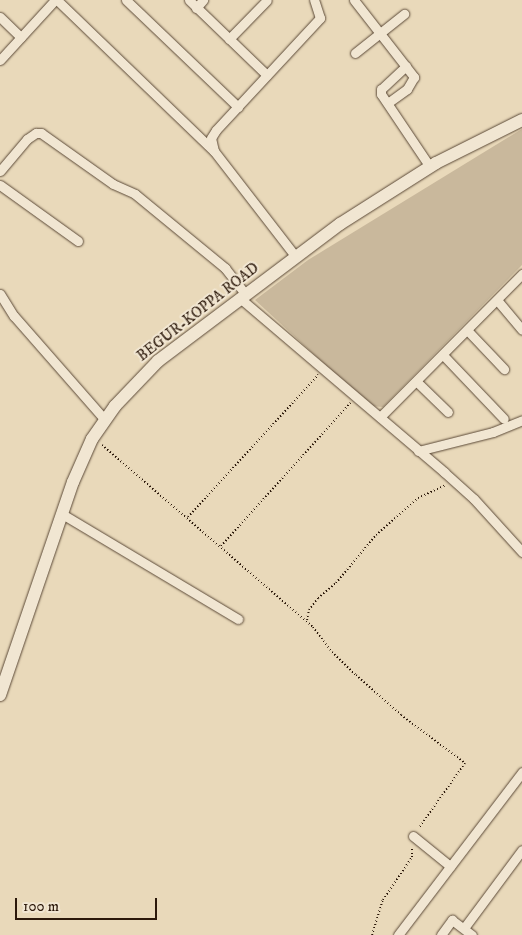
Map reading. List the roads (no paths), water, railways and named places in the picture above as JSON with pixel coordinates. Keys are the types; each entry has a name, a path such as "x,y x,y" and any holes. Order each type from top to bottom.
{"main road":[{"name":"BEGUR-KOPPA ROAD","path":"0,695 62,514 92,439 115,406 158,360 340,224 430,167 522,120"}],"street":[{"path":"0,60 56,0 214,151 296,257"},
{"path":"126,0 238,107"},
{"path":"189,0 267,75"},
{"path":"196,8 203,0"},
{"path":"229,39 267,0"},
{"path":"214,151 211,138 320,18 314,0"},
{"path":"354,0 414,77 407,89 389,102"},
{"path":"355,53 404,14"},
{"path":"0,17 21,37"},
{"path":"406,66 381,89 381,94 389,102 430,167"},
{"path":"0,171 27,139 41,133 114,184 134,194 225,268 243,297 355,398 380,417 455,482 522,552"},
{"path":"0,185 78,241"},
{"path":"380,417 521,276"},
{"path":"0,294 14,316 105,420"},
{"path":"497,300 522,330"},
{"path":"467,330 504,369"},
{"path":"443,355 504,419"},
{"path":"417,382 448,412"},
{"path":"418,451 494,432 522,420"},
{"path":"62,514 238,619"},
{"path":"398,935 522,772"},
{"path":"413,836 450,866"},
{"path":"464,928 522,850"},
{"path":"441,935 452,920 472,935"}]}
